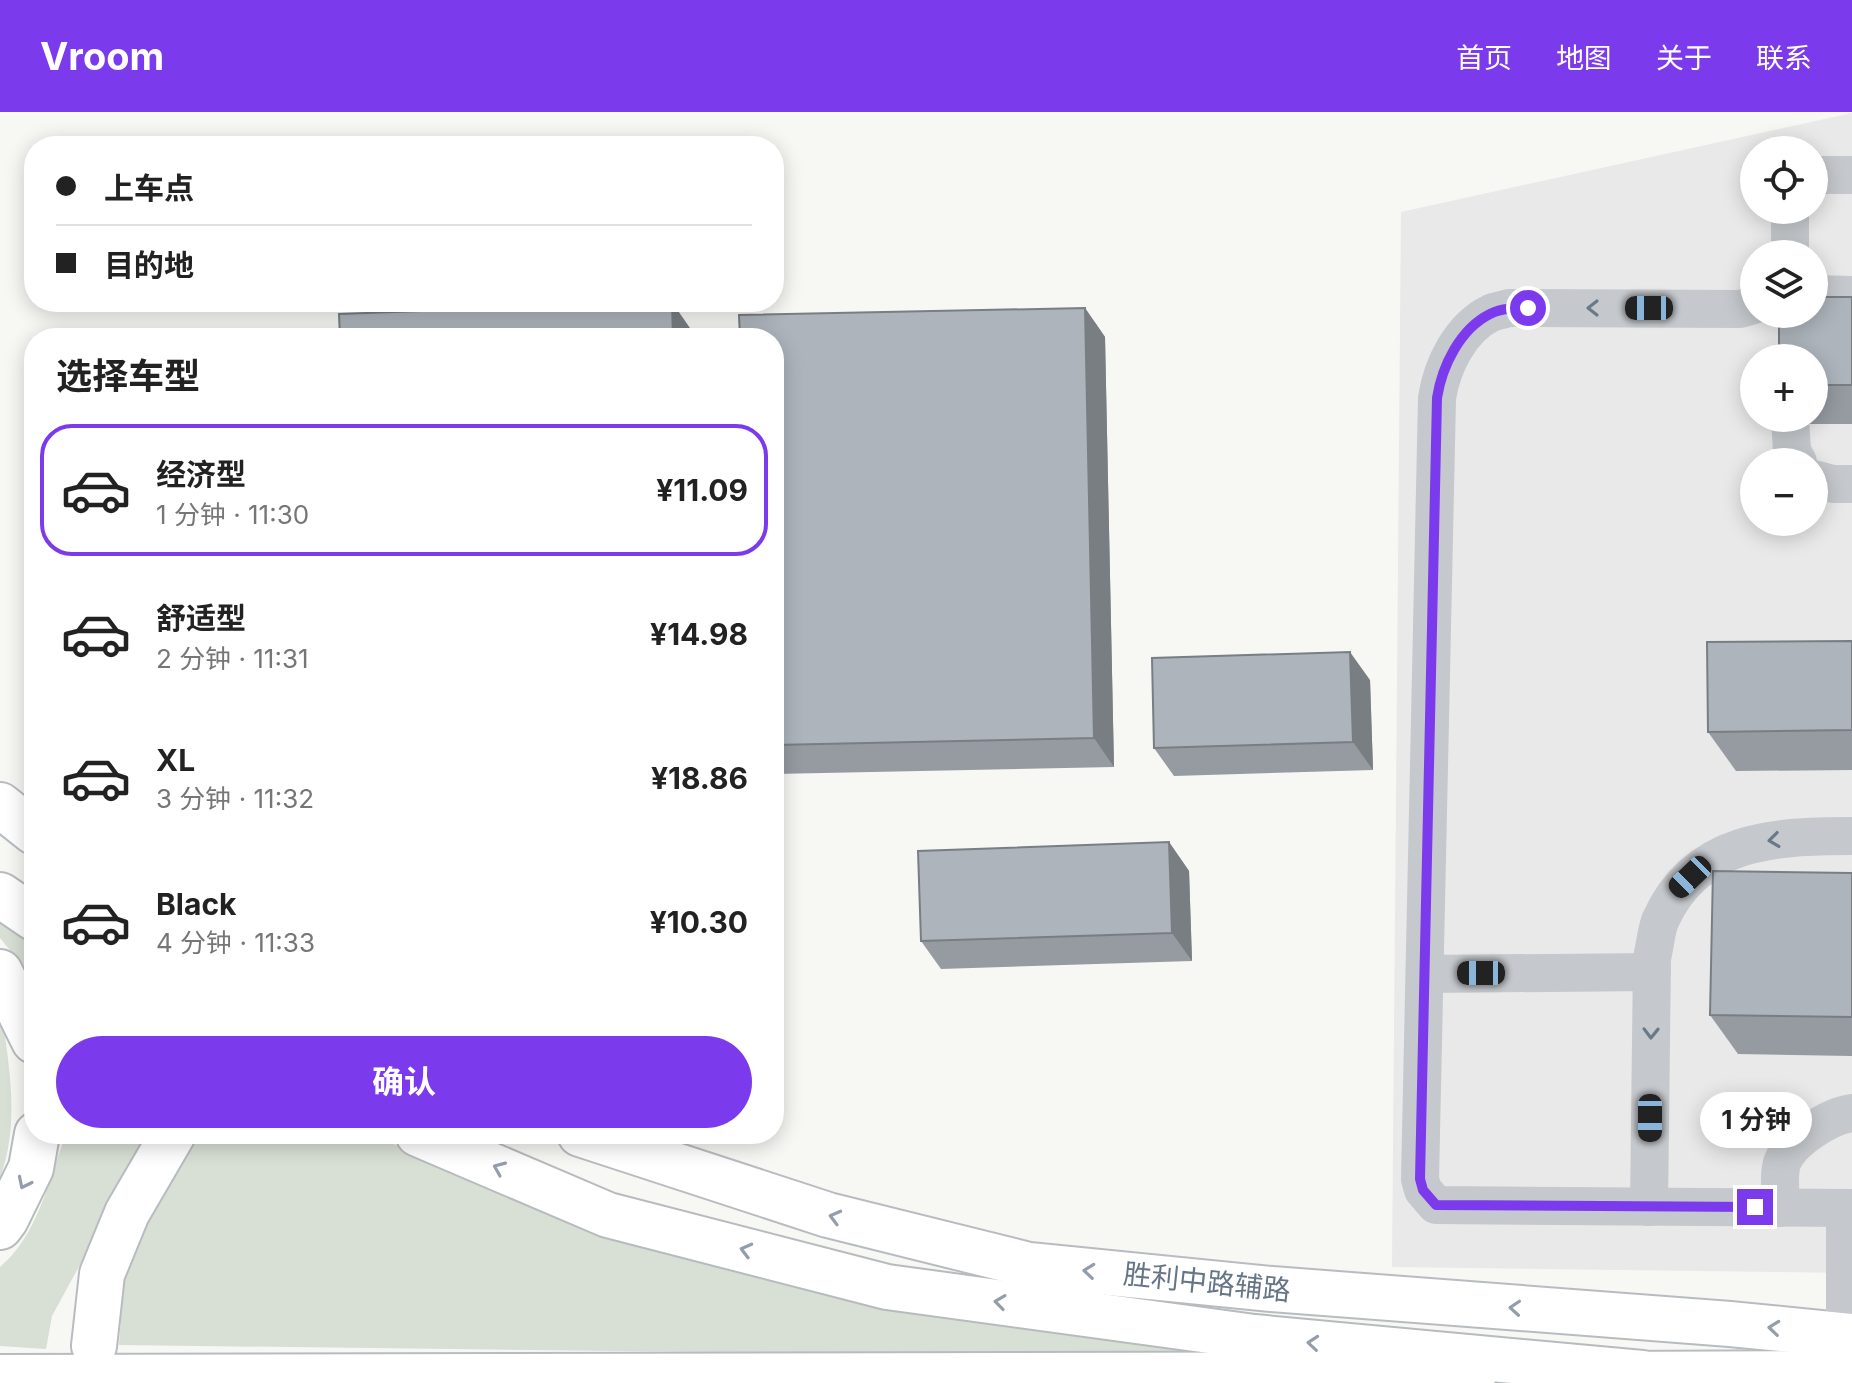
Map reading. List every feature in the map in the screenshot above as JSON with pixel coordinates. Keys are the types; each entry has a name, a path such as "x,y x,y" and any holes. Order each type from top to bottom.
{"main road":[{"path":"0,805 24,824"},
{"path":"0,895 24,911"},
{"path":"0,972 24,1021"},
{"path":"0,1227 31,1168 35,1144"},
{"path":"94,1346 102,1274 127,1213 167,1144"},
{"path":"441,1144 608,1215 887,1287 1254,1337 1642,1373"},
{"name":"胜利中路辅路","path":"611,1144 828,1215 1029,1265 1272,1289 1730,1324 1848,1354"},
{"path":"0,1377 1642,1373 1848,1354"}],"lane":[{"path":"1828,175 1852,175"},
{"path":"1828,294 1852,295"},
{"path":"1740,309 1509,308 1492,313 1474,325 1448,360 1440,379 1437,398 1420,1179 1423,1190 1436,1205 1848,1208 1848,1354"},
{"path":"1828,483 1852,484"},
{"path":"1649,1207 1652,958 1659,923 1678,889 1702,866 1725,854 1761,842 1803,836 1852,836"},
{"path":"1425,974 1652,972"},
{"path":"1781,1208 1781,1166 1789,1150 1804,1136 1852,1113"}],"shaded area":[{"path":"1852,113 1852,1273 1392,1267 1401,212 1740,138 1740,224 1828,224 1828,136 1747,136"},
{"path":"0,912 24,928 24,968 0,938"},
{"path":"0,1020 4,1029 11,1085 11,1123 0,1178"},
{"path":"62,1144 146,1144 52,1316 46,1349 0,1346 0,1267 23,1240 47,1190"},
{"path":"188,1144 393,1144 417,1155 1241,1351 872,1354 119,1345 124,1275 148,1220"}],"building":[{"path":"1828,297 1852,297 1852,385 1828,385 1828,344 1779,344 1779,328 1828,328"},
{"path":"1085,308 1094,738 784,745 784,328 740,328 739,315"},
{"path":"672,312 673,328 340,328 339,314"},
{"path":"1852,641 1852,730 1708,732 1707,642"},
{"path":"1350,652 1353,742 1154,748 1152,658"},
{"path":"1169,842 1172,933 921,941 918,851"},
{"path":"1713,871 1852,873 1852,1017 1710,1015"}],"route":[{"path":"1528,308 1509,308 1492,313 1474,325 1448,360 1440,379 1437,398 1420,1179 1423,1190 1436,1205 1755,1207"}]}
